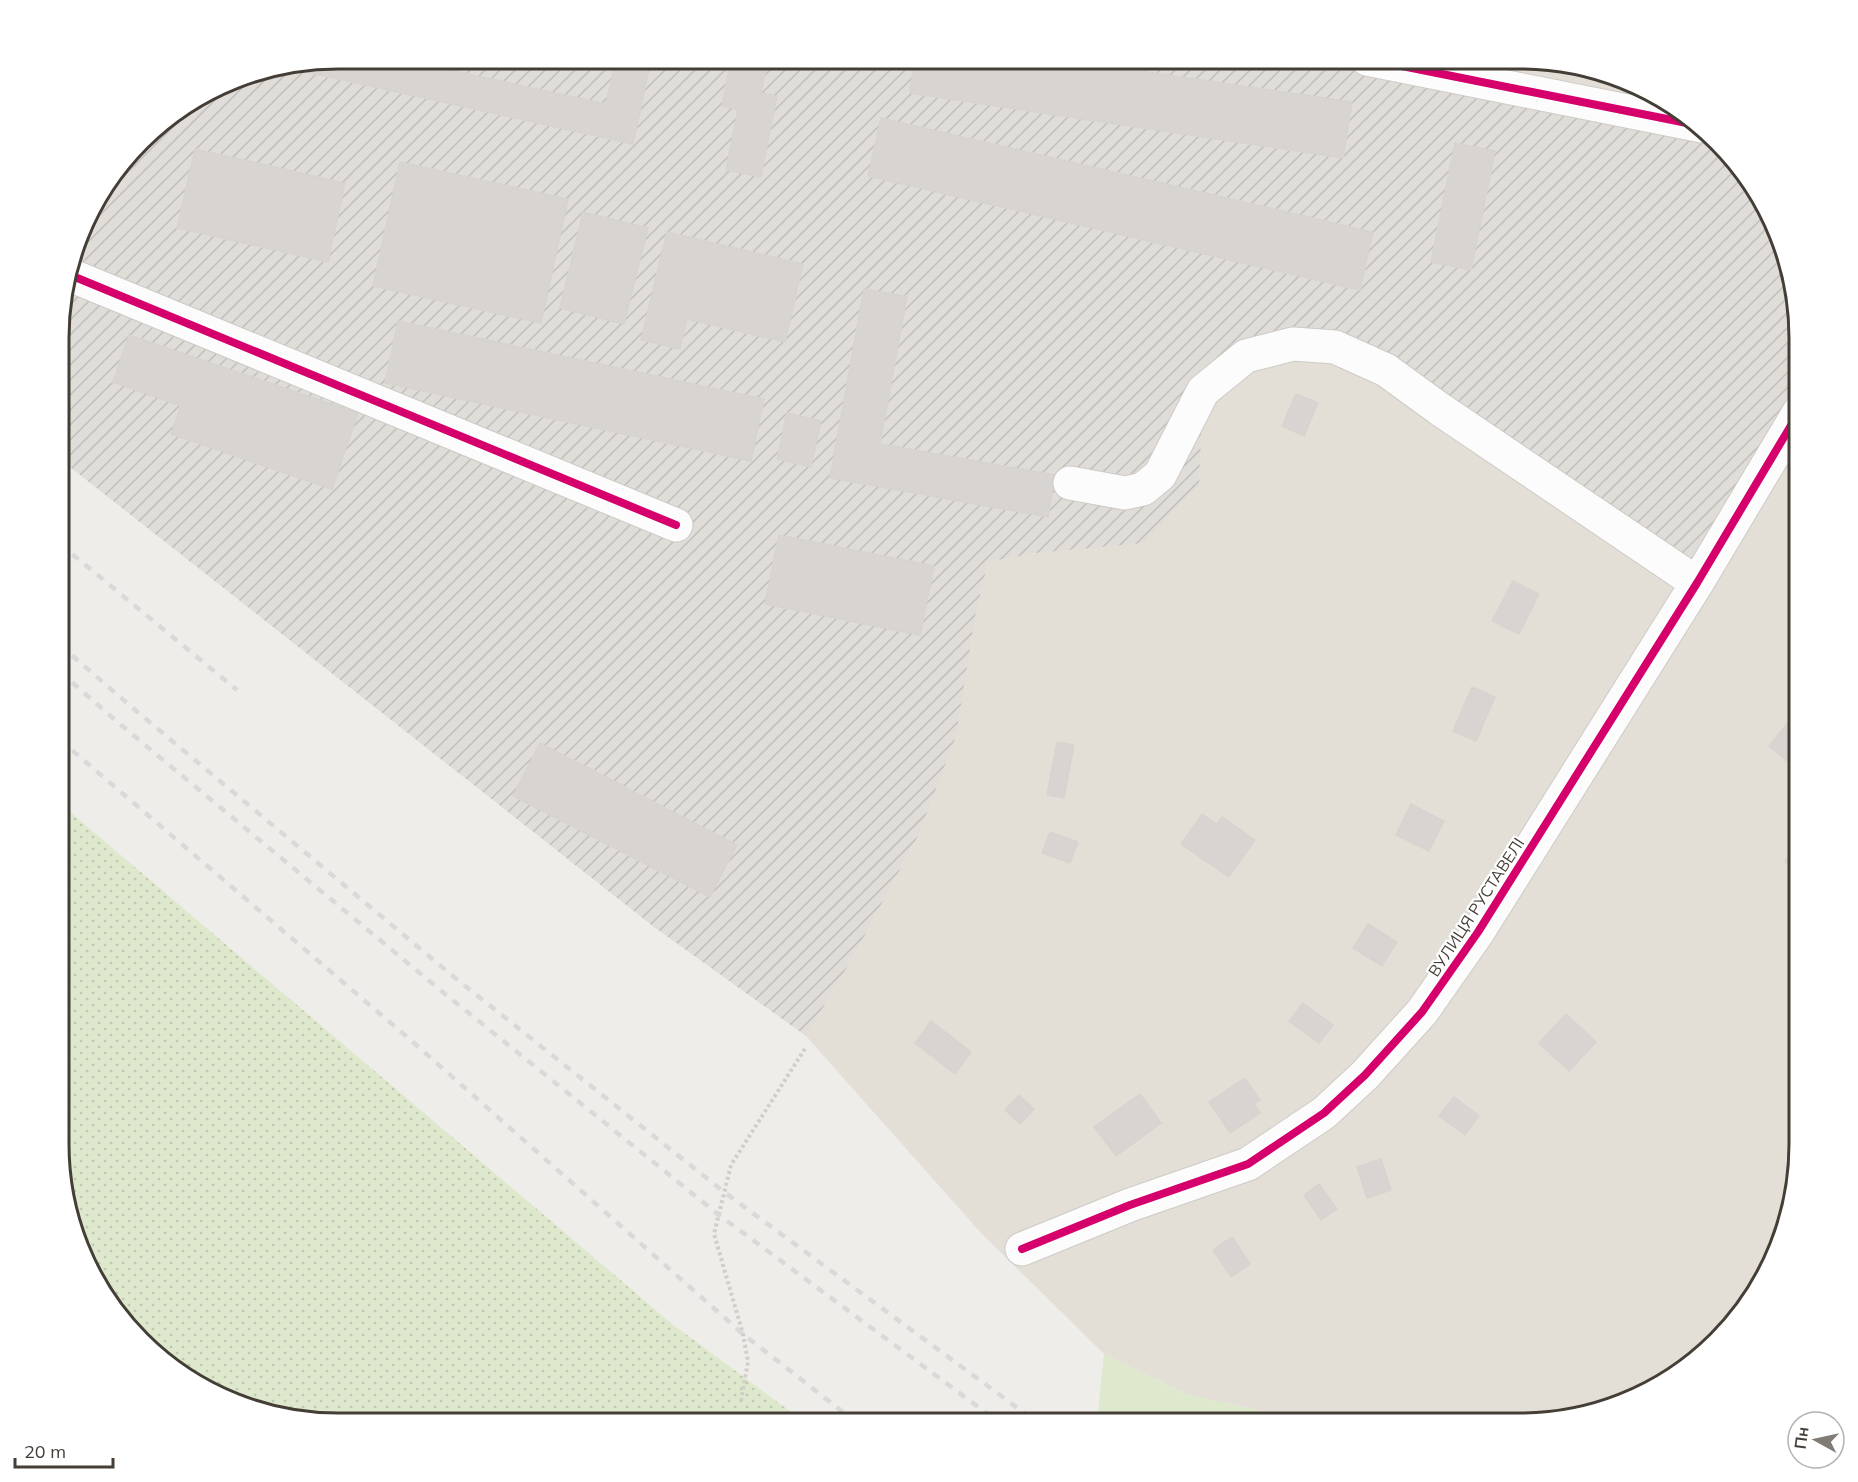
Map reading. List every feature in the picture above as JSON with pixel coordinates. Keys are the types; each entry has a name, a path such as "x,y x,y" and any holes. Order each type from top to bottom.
{"street":[{"path":"1418,69 1680,121"},
{"path":"76,277 676,525"},
{"path":"1070,483 1125,493 1143,489 1160,476 1203,391 1246,356 1293,344 1335,347 1386,370 1451,417 1697,583"},
{"name":"ВУЛИЦЯ РУСТАВЕЛІ","path":"1022,1249 1130,1204 1248,1164 1324,1113 1365,1075 1422,1011 1478,932 1697,583 1789,429"}],"path":[{"path":"741,1401 748,1362 743,1334 714,1234 731,1165 806,1047"}],"shaded area":[{"path":"338,69 1417,69 1682,123 1710,148 1744,188 1769,235 1784,285 1789,338 1789,429 1697,583 1441,410 1293,344 1203,391 1199,484 1144,543 1035,553 988,562 975,616 956,736 918,836 853,957 806,1036 654,927 69,466 71,303 83,251 114,188 148,148 188,114 251,83 303,71"},
{"path":"1418,69 1520,69 1573,74 1623,89 1655,105 1680,121"},
{"path":"1293,344 1789,411 1789,1144 1784,1197 1769,1247 1753,1279 1733,1308 1710,1334 1674,1365 1623,1393 1573,1408 1520,1413 1270,1413 1187,1394 1104,1354 981,1233 806,1036 853,957 918,836 988,562 1035,553 1203,391"}],"green space":[{"path":"69,812 70,812 672,1324 792,1413 338,1413 303,1411 268,1404 235,1393 188,1368 161,1346 125,1308 105,1279 89,1247 74,1197 69,1144"},
{"path":"1104,1354 1187,1394 1270,1413 1098,1413"}],"building":[{"path":"445,69 606,104 614,69 649,69 633,144 303,71"},
{"path":"729,69 766,69 761,93 777,96 761,177 726,170 738,110 722,106"},
{"path":"914,69 1127,69 1352,102 1343,158 910,93"},
{"path":"881,118 1373,232 1360,290 868,176"},
{"path":"1455,143 1495,151 1471,270 1431,262"},
{"path":"195,149 345,183 328,262 177,228"},
{"path":"400,162 568,199 541,323 373,286"},
{"path":"583,212 648,228 624,324 560,308"},
{"path":"667,232 803,264 785,342 687,319 680,349 641,340"},
{"path":"864,289 907,296 880,444 1055,475 1048,517 830,478"},
{"path":"398,321 764,399 751,461 385,383"},
{"path":"129,335 358,413 332,489 171,434 181,406 113,382"},
{"path":"1296,394 1318,403 1304,436 1282,426"},
{"path":"787,413 821,421 811,467 777,459"},
{"path":"779,535 934,566 920,635 765,604"},
{"path":"1513,581 1539,594 1519,634 1492,621"},
{"path":"1472,687 1495,697 1476,741 1453,731"},
{"path":"1789,721 1789,763 1769,746"},
{"path":"1057,742 1074,745 1064,798 1047,795"},
{"path":"540,743 737,845 710,897 513,796"},
{"path":"1411,804 1444,821 1429,851 1396,835"},
{"path":"1202,814 1217,824 1222,817 1255,840 1229,877 1181,844"},
{"path":"1050,832 1078,842 1070,863 1042,853"},
{"path":"1368,924 1397,942 1382,966 1353,948"},
{"path":"1303,1003 1333,1025 1319,1043 1289,1021"},
{"path":"1566,1014 1596,1042 1569,1071 1539,1043"},
{"path":"931,1021 971,1052 955,1074 915,1043"},
{"path":"1245,1078 1260,1100 1254,1104 1260,1113 1230,1133 1209,1102"},
{"path":"1140,1094 1161,1123 1116,1156 1094,1127"},
{"path":"1019,1095 1034,1109 1020,1124 1005,1110"},
{"path":"1454,1097 1479,1116 1465,1135 1439,1116"},
{"path":"1381,1159 1391,1190 1367,1198 1357,1167"},
{"path":"1319,1184 1337,1209 1321,1220 1304,1195"},
{"path":"1232,1237 1250,1264 1231,1277 1213,1250"}],"railway":[{"path":"69,551 237,690"},
{"path":"69,653 449,973 724,1192 1024,1413"},
{"path":"69,680 439,989 719,1215 986,1413"},
{"path":"69,748 406,1036 743,1334 844,1413"}],"cycle path":[{"path":"1417,69 1680,122"},
{"path":"76,277 676,525"},
{"path":"1022,1249 1130,1205 1248,1164 1324,1113 1365,1075 1422,1012 1478,932 1697,583 1789,429"}]}
